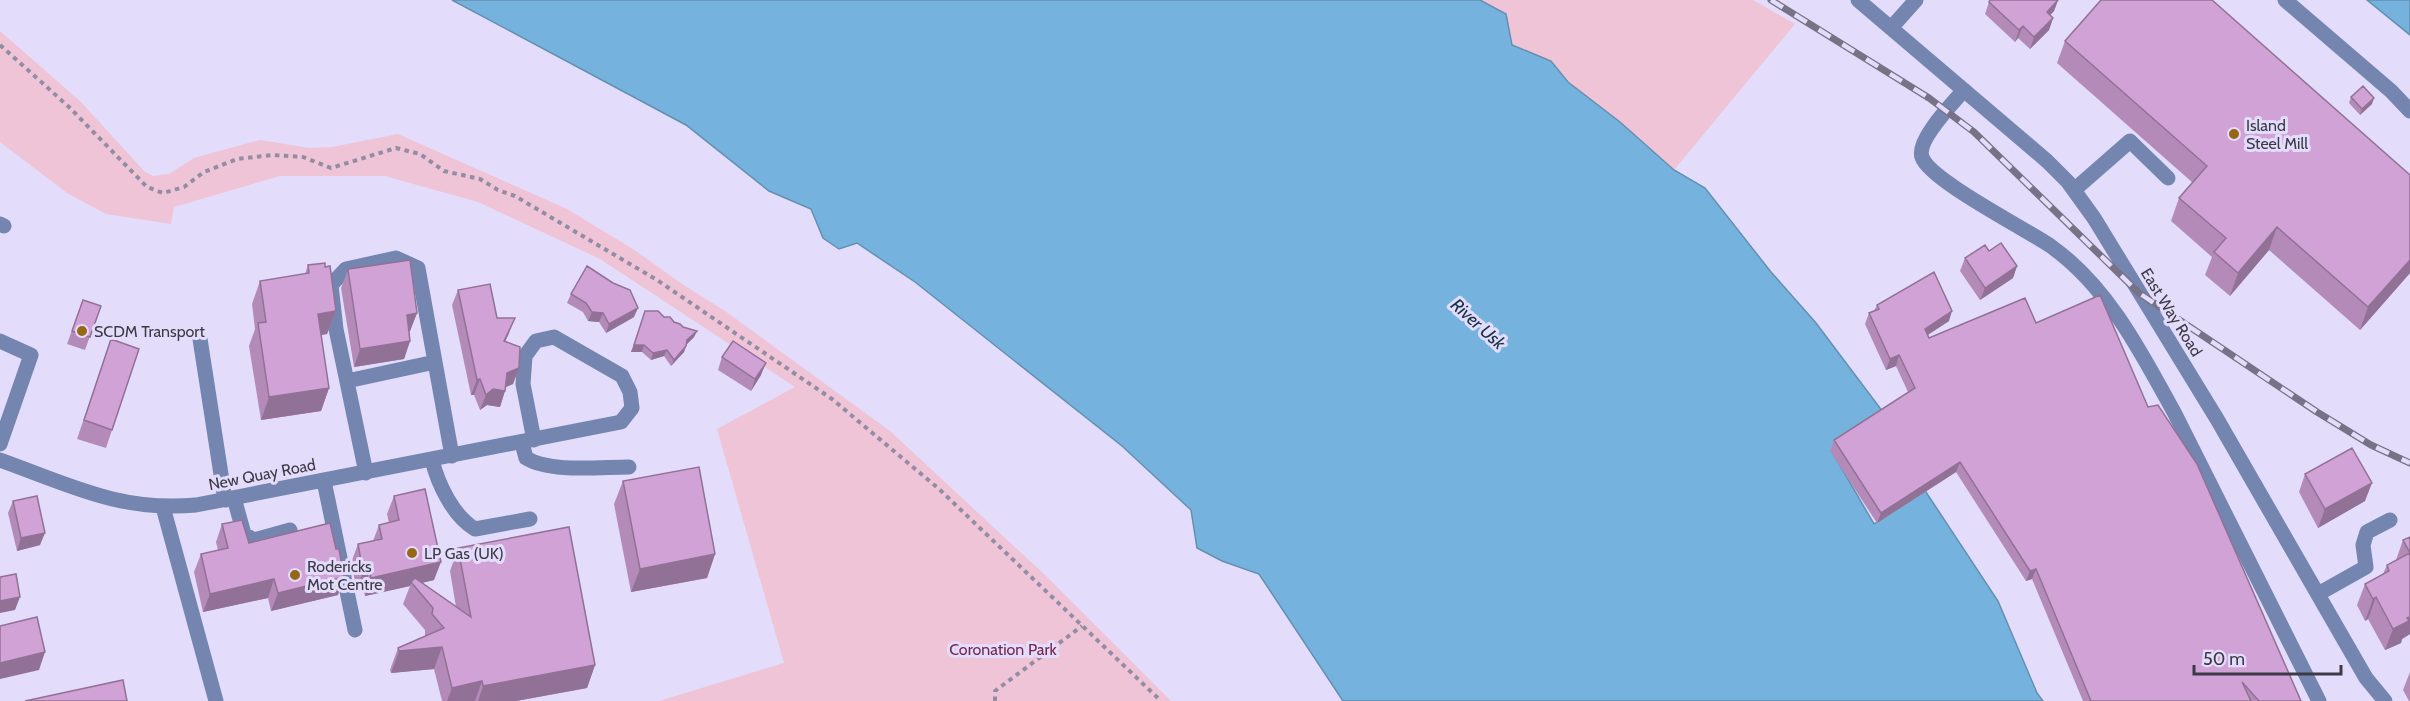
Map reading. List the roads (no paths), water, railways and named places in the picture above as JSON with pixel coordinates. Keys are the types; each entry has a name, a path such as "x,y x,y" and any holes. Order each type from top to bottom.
{"street":[{"name":"East Way Road","path":"1858,0 2046,161 2074,190 2094,218 2217,419 2366,678 2385,701"},
{"path":"1891,28 1916,0"},
{"path":"2284,0 2391,91 2410,111"},
{"path":"1964,90 1931,129 1921,148 1921,156 1925,164 1960,190 2053,248 2087,278 2103,297 2175,414 2319,701"},
{"path":"2074,190 2130,141 2168,178"},
{"path":"366,473 336,329 331,285 346,270 396,258 418,268 452,456"},
{"name":"New Quay Road","path":"0,460 101,497 138,505 163,507 230,499 528,442 621,422 632,408 630,392 622,376 555,337 536,341 525,356 523,384 528,442"},
{"path":"200,339 230,499 244,534 254,540 290,530"},
{"path":"0,341 31,355 0,444"},
{"path":"347,381 435,362"},
{"path":"528,442 526,458 535,464 630,467"},
{"path":"432,460 438,483 468,525 476,529 530,519"},
{"path":"324,481 355,630"},
{"path":"163,507 216,701"},
{"path":"2318,594 2366,567 2363,545 2367,532 2390,520"},
{"path":"2366,678 2371,701"}],"water":[{"name":"River Usk","path":"452,0 1480,0 1506,14 1512,45 1551,61 1568,82 1620,122 1674,170 1705,188 1771,272 1816,323 1886,416 1831,450 1874,524 1924,489 1998,601 2037,693 2043,701 1343,701 1259,574 1222,561 1197,548 1191,510 1122,446 915,282 857,243 839,249 823,238 811,209 769,191 686,125"},
{"path":"2367,0 2410,0 2410,35"}],"railway":[{"path":"1771,0 1929,98 1974,132 2139,293 2317,412 2371,445 2410,463"}],"place":[{"name":"Island Steel Mill","path":"2234,134"},
{"name":"SCDM Transport","path":"82,331"},
{"name":"LP Gas (UK)","path":"412,553"},
{"name":"Rodericks Mot Centre","path":"295,575"}],"park label":[{"name":"Coronation Park","path":"1003,649"}]}
